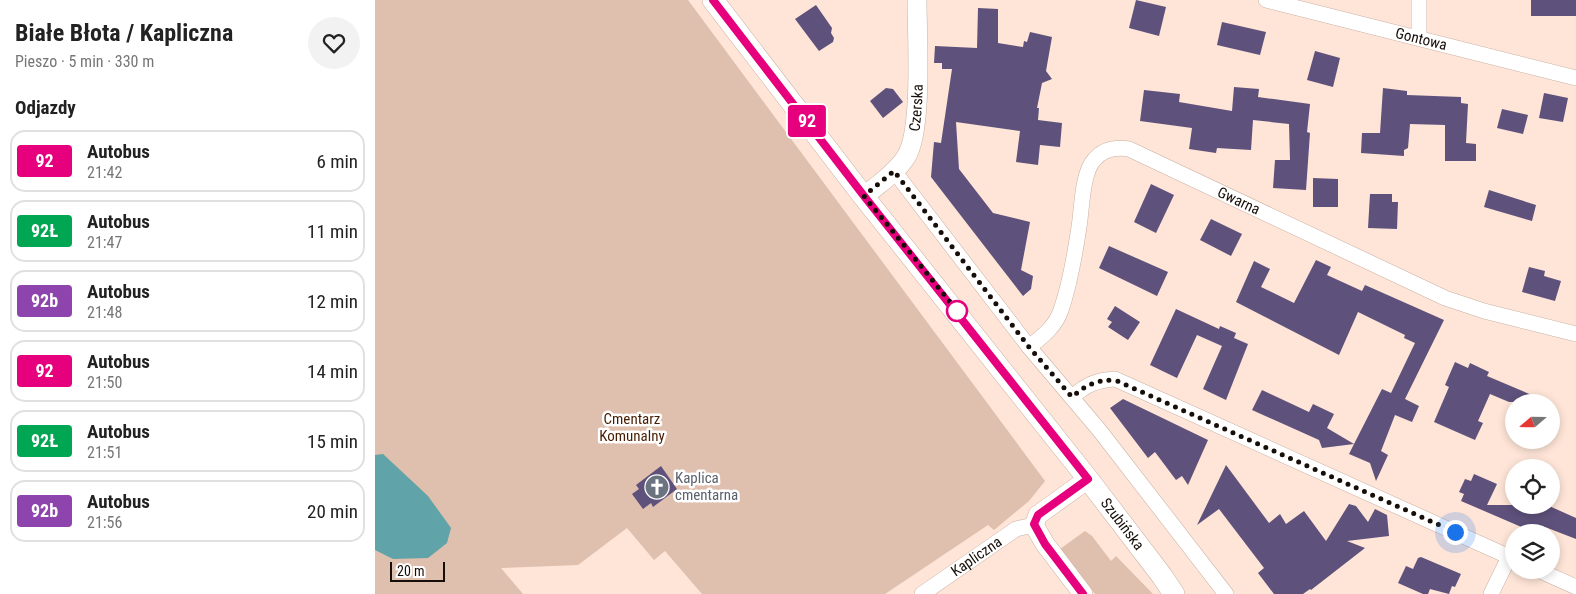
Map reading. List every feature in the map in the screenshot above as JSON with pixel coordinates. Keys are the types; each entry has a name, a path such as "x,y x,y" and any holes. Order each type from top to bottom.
{"main road":[{"name":"Szubińska","path":"713,0 864,196 1163,576 1180,594"},
{"name":"Szubińska","path":"1163,576 1174,594"}],"street":[{"name":"Czerska","path":"864,196 894,171 906,157 916,130 917,0"},
{"name":"Gontowa","path":"1266,0 1576,78"},
{"path":"1419,0 1419,38"},
{"name":"Gwarna","path":"1029,347 1044,335 1061,310 1079,229 1087,172 1093,160 1105,151 1119,148 1129,149 1445,298 1484,311 1576,334"},
{"path":"894,171 1029,347 1101,430 1226,594"},
{"path":"1072,397 1085,386 1099,380 1115,380 1505,555"},
{"path":"1083,594 1045,544 1034,524 1038,515 1088,479"},
{"name":"Kapliczna","path":"922,594 1016,530 1034,524"},
{"path":"1491,594 1505,569"},
{"path":"1558,579 1576,587"}],"green space":[{"name":"Cmentarz Komunalny","path":"375,0 688,0 1045,481 1029,501 994,530 988,525 885,594 702,594 665,551 654,560 627,528 578,565 501,568 523,594 375,594"},
{"path":"1085,531 1092,536 1111,561 1116,556 1153,594 1095,594 1060,549"}],"water":[{"path":"383,454 428,496 451,528 447,543 428,558 393,559 375,550 375,455"}],"building":[{"path":"1136,0 1166,7 1159,36 1129,28"},
{"path":"1531,0 1576,0 1576,16 1531,16"},
{"path":"816,5 832,28 831,33 834,38 833,42 819,51 795,19"},
{"path":"978,8 998,9 998,43 1023,47 1024,41 1027,42 1030,32 1052,37 1046,71 1052,79 1042,83 1037,108 1039,108 1038,120 1062,123 1060,147 1040,145 1038,165 1016,162 1020,131 956,122 959,169 993,213 1030,222 1021,270 1033,276 1031,289 1023,296 931,177 934,142 941,143 952,69 942,69 942,63 934,63 935,46 977,48"},
{"path":"1222,22 1266,32 1260,55 1217,45"},
{"path":"1315,51 1340,58 1333,87 1307,80"},
{"path":"1234,87 1259,89 1258,97 1310,104 1307,132 1310,133 1306,190 1273,188 1275,160 1290,160 1289,124 1253,120 1251,150 1217,148 1216,153 1189,149 1192,128 1140,121 1144,90 1180,94 1179,102 1232,111"},
{"path":"886,88 893,89 903,102 883,118 870,101"},
{"path":"1383,88 1407,91 1407,95 1461,97 1461,103 1468,104 1466,143 1476,144 1476,161 1445,161 1445,125 1410,124 1408,148 1404,150 1404,156 1361,153 1362,133 1380,133"},
{"path":"1544,93 1568,98 1563,122 1539,118"},
{"path":"1502,109 1528,115 1523,134 1497,128"},
{"path":"1313,178 1338,179 1338,207 1313,207"},
{"path":"1151,184 1174,195 1156,233 1134,222"},
{"path":"1489,190 1536,205 1532,221 1484,207"},
{"path":"1370,194 1392,194 1392,202 1398,202 1397,229 1368,228"},
{"path":"1211,219 1242,234 1231,256 1200,240"},
{"path":"1109,246 1168,272 1157,296 1099,268"},
{"path":"1316,260 1331,267 1327,275 1362,291 1365,285 1444,320 1405,399 1419,406 1412,422 1395,415 1381,451 1388,455 1376,481 1370,463 1349,454 1382,389 1391,393 1415,343 1404,338 1405,335 1358,312 1339,355 1236,302 1254,261 1270,269 1261,287 1294,303"},
{"path":"1529,267 1545,271 1544,276 1561,281 1555,301 1522,292"},
{"path":"1115,306 1140,322 1128,340 1108,327 1112,322 1107,319"},
{"path":"1176,309 1219,329 1220,326 1236,333 1234,338 1248,344 1226,400 1203,389 1222,346 1197,335 1177,378 1150,365"},
{"path":"1455,362 1468,368 1470,363 1489,372 1487,376 1529,394 1505,394 1505,400 1490,394 1478,421 1483,423 1475,440 1434,422 1449,387 1445,385"},
{"path":"1262,390 1309,412 1313,404 1334,414 1327,428 1354,444 1322,448 1319,440 1252,410"},
{"path":"1123,399 1208,440 1188,485 1182,476 1176,480 1155,452 1148,458 1110,408"},
{"path":"1226,465 1269,523 1280,514 1286,524 1304,511 1326,541 1349,504 1356,506 1368,522 1375,509 1387,515 1389,536 1347,541 1365,548 1311,590 1303,594 1274,594 1258,573 1264,568 1219,509 1197,525"},
{"name":"Kaplica cmentarna","path":"661,466 677,489 653,507 651,503 643,509 632,494 639,489 636,485"},
{"path":"1474,474 1497,484 1487,505 1505,505 1505,514 1560,514 1560,511 1576,518 1576,539 1560,533 1560,524 1514,524 1461,501 1464,494 1459,492 1465,479 1471,481"},
{"path":"1421,557 1461,574 1455,587 1452,586 1449,594 1430,589 1428,594 1423,594 1398,583 1406,566 1413,569 1418,558"}],"bus line":[{"name":"92","path":"713,0 864,196 1088,479 1038,515 1034,524 1045,544 1083,594"}],"place":[{"name":"Kaplica cmentarna","path":"657,487"}],"route":[{"path":"957,311 959,313 864,196 894,171 1029,347 1072,397 1085,386 1099,380 1115,380 1455,532"}]}
